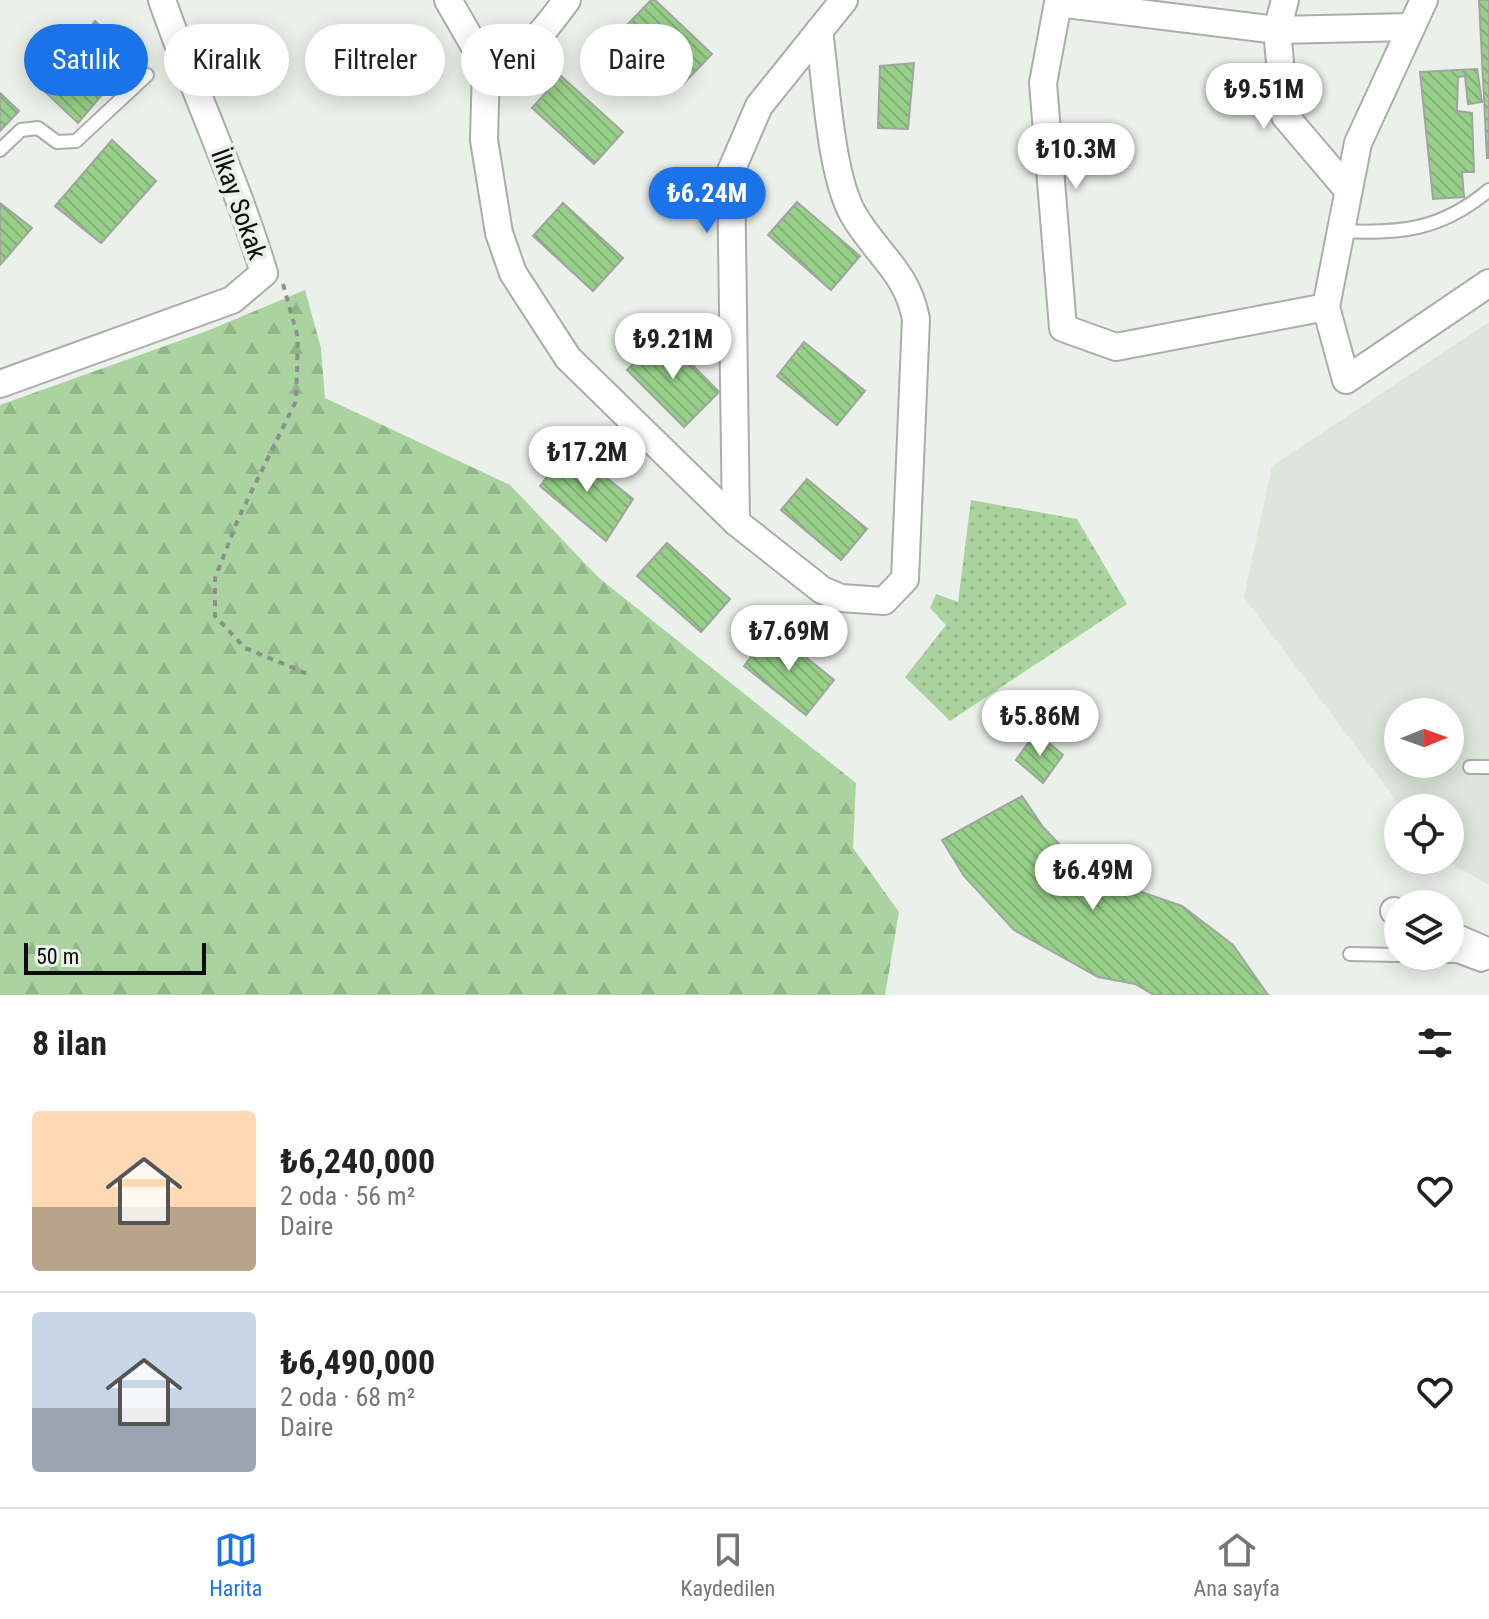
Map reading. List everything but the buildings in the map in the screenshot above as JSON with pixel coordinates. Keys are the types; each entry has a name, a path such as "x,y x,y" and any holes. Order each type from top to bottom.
{"street":[{"name":"İlkay Sokak","path":"0,384 232,300 264,273 223,156 190,81 162,0"},
{"path":"448,0 462,24"},
{"path":"546,24 567,0"},
{"path":"736,522 731,171 759,106 844,0"},
{"path":"1285,0 1277,30 1285,116 1348,190"},
{"path":"1424,0 1358,143 1348,190 1326,307 1346,380 1489,283"},
{"path":"1326,307 1116,347 1063,328 1043,83 1058,3 1277,30 1411,27"},
{"path":"485,96 484,140 499,233 513,273 568,358 736,522 822,590 841,598 884,601 905,579 916,319 911,292 852,213 839,173 819,31"},
{"path":"1464,941 1489,952"}],"lane":[{"path":"0,150 21,130 38,128 57,142 76,141 124,96"},
{"path":"1341,231 1378,233 1427,227 1467,208 1489,190"},
{"path":"1470,767 1489,767"},
{"path":"1350,954 1384,955"},
{"path":"1464,959 1481,965 1489,962"}],"path":[{"path":"264,273 287,286 298,338 296,401 239,517 215,578 215,616 245,648 308,674"}],"shaded area":[{"path":"1489,322 1489,885 1464,871 1464,794 1392,794 1244,597 1272,466"}],"green space":[{"path":"305,290 321,348 325,398 510,485 599,578 856,783 853,848 899,912 885,995 0,995 0,405 207,331"},
{"path":"971,500 1077,519 1127,604 950,721 905,677 946,625 930,608 936,594 958,602"}]}
